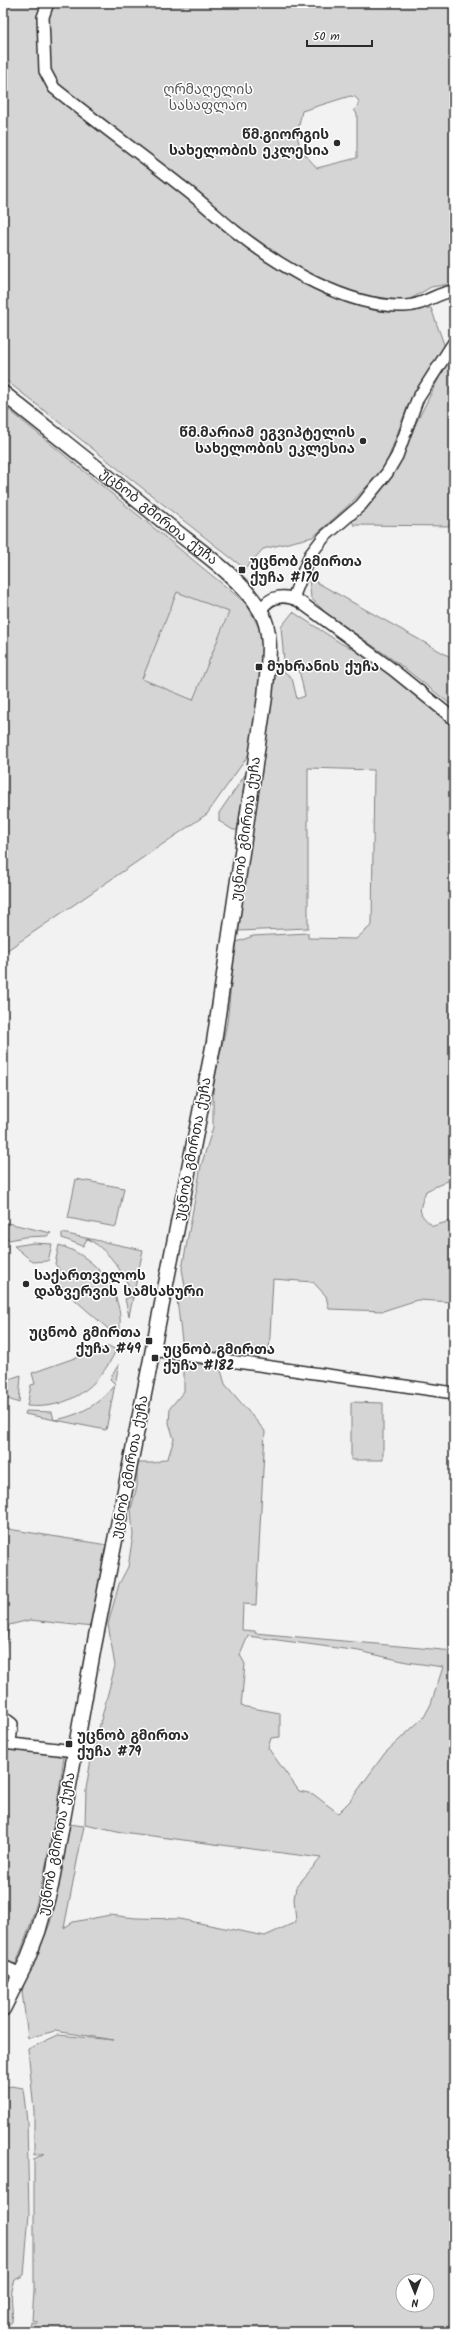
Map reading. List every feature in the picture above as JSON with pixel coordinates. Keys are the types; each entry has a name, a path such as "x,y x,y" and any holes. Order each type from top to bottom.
{"main road":[{"name":"უცნობ გმირთა ქუჩა","path":"3,393 223,570 243,589 261,610 267,629 265,697 243,855 214,1042 75,1750 51,1886 38,1932 21,1974 3,2010"}],"street":[{"path":"48,3 43,17 45,71 54,88 193,195 237,233 279,263 302,276 345,295 374,303 406,306 426,303 445,293 454,292"},
{"path":"293,598 310,555 324,537 361,505 387,473 396,456 417,400 454,342"},
{"path":"261,610 265,604 275,597 293,598 392,669 454,719"},
{"path":"153,1350 454,1392"},
{"path":"3,1717 12,1724 7,1743 75,1750"},
{"path":"3,1966 21,1974"}],"shaded area":[{"path":"177,591 229,612 193,700 142,679"}],"green space":[{"name":"ღრმაღელის სასაფლაო","path":"3,3 454,3 454,286 450,284 431,287 407,301 354,294 300,283 356,304 403,310 431,308 446,350 408,405 385,467 350,504 313,537 263,549 245,569 3,378","holes":["350,96 355,97 359,101 354,110 357,114 357,158 317,168 304,153 299,142 298,130 302,111"]},
{"path":"454,348 454,526 354,525 351,519 401,453"},
{"path":"3,405 247,604 263,636 262,669 252,750 207,814 3,953","holes":["177,592 229,612 193,700 142,679"]},
{"path":"309,578 454,659 454,707 399,664 326,613 311,598"},
{"path":"293,612 342,644 361,652 454,723 454,1178 426,1191 420,1211 421,1214 433,1226 454,1220 454,1302 417,1300 383,1311 329,1309 326,1296 313,1282 273,1279 269,1354 237,1352 236,1358 183,1349 177,1300 185,1286 182,1269 201,1166 213,1127 213,1085 227,1023 235,947 234,943 253,936 308,933 308,938 356,939 372,925 374,770 308,768 308,928 238,931 276,665 292,678 297,699 305,696 299,670 284,661 281,627"},
{"path":"249,769 240,830 233,830 219,821 219,813"},
{"path":"76,1179 124,1188 116,1227 68,1218"},
{"path":"3,1222 51,1233 47,1236 24,1237 9,1240 3,1234"},
{"path":"62,1233 143,1250 129,1316 125,1299 133,1296 116,1264 98,1245 90,1240 87,1239 83,1246 62,1238"},
{"path":"33,1243 52,1244 48,1261 33,1262 14,1246"},
{"path":"59,1245 82,1256 100,1271 107,1280 113,1291 120,1315 120,1327 118,1333 113,1333 52,1280 59,1269 55,1264"},
{"path":"109,1346 116,1350 109,1363 101,1375 81,1393 69,1400 56,1404 27,1406 31,1385 35,1384 32,1373"},
{"path":"184,1362 220,1367 225,1384 265,1431 256,1605 243,1604 242,1630 255,1631 255,1633 454,1651 454,1930 450,1941 451,1947 454,1948 454,2332 30,2332 31,2322 37,2323 37,2321 32,2320 34,2291 34,2159 45,2153 34,2155 34,2111 28,2049 58,2035 114,2040 55,2031 28,2038 22,1992 25,1979 50,1924 69,1824 84,1826 64,1928 73,1922 110,1915 136,1918 179,1919 265,1936 296,1922 294,1899 296,1887 321,1858 122,1832 85,1824 86,1789 91,1759 115,1666 108,1624 119,1584 128,1567 133,1535 131,1509 137,1486 137,1463 154,1463 168,1458 174,1439 169,1423 170,1408 184,1391","holes":["248,1636 359,1651 407,1662 443,1667 431,1704 424,1717 385,1753 350,1801 338,1813 313,1794 299,1791 268,1748 271,1738 280,1737 280,1713 241,1706 245,1664 240,1655"]},
{"path":"119,1364 106,1430 55,1420 72,1416 103,1398 115,1384 110,1379"},
{"path":"21,1375 19,1403 3,1397 3,1381"},
{"path":"351,1402 383,1403 383,1460 351,1460"},
{"path":"26,1411 52,1412 54,1420 25,1414"},
{"path":"8,1529 107,1545 92,1627 30,1620 9,1625 3,1659 3,1530"},
{"path":"3,1746 64,1756 44,1876 27,1934 16,1963 3,1990"},
{"path":"12,2086 23,2088 27,2121 29,2214 24,2275 15,2280 12,2292 12,2322 3,2329 3,2088"}],"place":[{"name":"წმ.გიორგის სახელობის ეკლესია","path":"337,143"},
{"name":"წმ.მარიამ ეგვიპტელის სახელობის ეკლესია","path":"363,441"},
{"name":"უცნობ გმირთა ქუჩა #170","path":"242,570"},
{"name":"მუხრანის ქუჩა","path":"259,667"},
{"name":"საქართველოს დაზვერვის სამსახური","path":"26,1284"},
{"name":"უცნობ გმირთა ქუჩა #49","path":"149,1341"},
{"name":"უცნობ გმირთა ქუჩა #182","path":"155,1358"},
{"name":"უცნობ გმირთა ქუჩა #79","path":"69,1744"}]}
